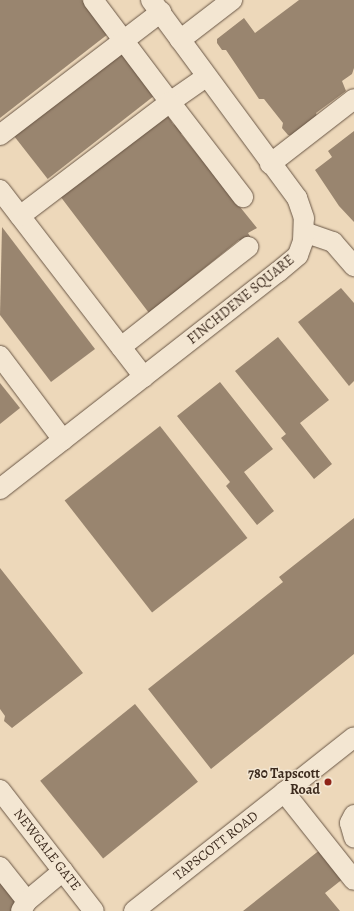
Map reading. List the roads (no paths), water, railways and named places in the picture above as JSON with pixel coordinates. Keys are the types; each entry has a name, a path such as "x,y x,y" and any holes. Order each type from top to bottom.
{"street":[{"path":"93,0 242,197"},
{"path":"180,40 232,0"},
{"path":"0,135 124,40 156,6"},
{"name":"FINCHDENE SQUARE","path":"0,489 144,378 278,272 298,254 304,232 304,218 297,198 206,77 156,6"},
{"path":"20,216 170,102 206,77"},
{"path":"270,164 354,99"},
{"path":"0,190 144,378"},
{"path":"304,232 333,242 354,266"},
{"path":"120,348 248,246"},
{"path":"0,356 63,440"},
{"name":"TAPSCOTT ROAD","path":"134,911 354,737"},
{"name":"NEWGALE GATE","path":"0,790 94,911"},
{"path":"284,792 354,880"},
{"path":"354,815 350,823 354,837"},
{"path":"0,867 24,906 63,871"}],"place":[{"name":"780 Tapscott Road","path":"328,782"}]}
